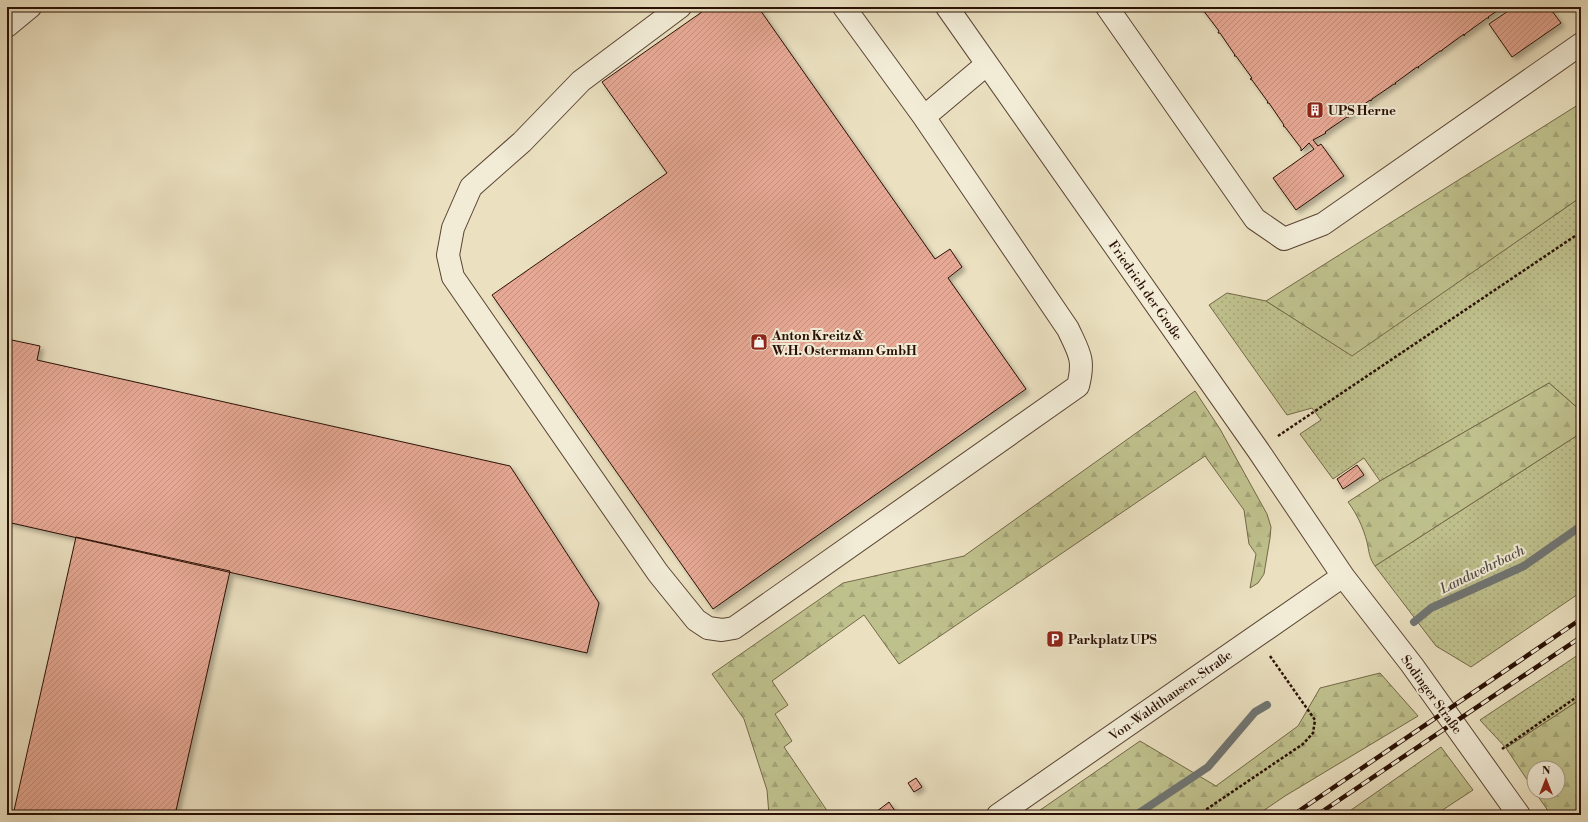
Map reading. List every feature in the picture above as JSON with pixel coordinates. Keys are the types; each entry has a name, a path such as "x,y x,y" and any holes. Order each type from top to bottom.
{"street":[{"path":"7,26 30,7"},
{"path":"680,7 581,81 522,142 471,187 454,228 448,255 454,277 658,573 696,620 708,628 722,630 734,628 1078,386 1081,375 1081,358 1068,329 924,117 844,7"},
{"name":"Friedrich der Große","path":"947,7 1258,450 1343,576"},
{"path":"1107,7 1255,219 1284,239 1323,224 1581,44"},
{"path":"924,117 987,64"},
{"name":"Von-Waldthausen-Straße","path":"998,815 1343,576"},
{"name":"Sodinger Straße","path":"1343,576 1412,665 1519,815"}],"path":[{"path":"1258,450 1581,232"},
{"path":"1198,815 1302,744 1313,733 1315,720 1256,636"},
{"path":"1481,762 1581,694"}],"green space":[{"path":"1581,103 1581,197 1352,356 1266,301"},
{"path":"1581,197 1581,411 1549,383 1380,481 1364,458 1333,479 1300,434 1321,420 1312,408 1287,415 1209,305 1227,293 1266,301 1352,355"},
{"path":"1549,383 1581,411 1581,433 1375,566 1370,557 1362,526 1348,502 1380,481"},
{"path":"1195,391 1220,429 1267,514 1271,527 1270,538 1264,574 1258,583 1250,588 1256,554 1249,544 1244,510 1205,456 899,664 864,615 772,681 788,705 775,714 792,741 784,747 830,815 769,815 767,790 744,719 712,674 843,583 964,556"},
{"path":"1581,433 1581,592 1471,667 1436,646 1375,566"},
{"path":"1581,653 1581,699 1506,748 1480,720"},
{"path":"1380,673 1418,716 1285,796 1257,815 1033,815 1140,741 1216,786 1298,726 1320,688"},
{"path":"1581,699 1581,815 1551,815 1541,800 1566,800 1566,760 1526,760 1526,778 1506,748"},
{"path":"1441,747 1473,790 1435,815 1344,815"}],"building":[{"name":"Anton Kreitz & W.H. Ostermann GmbH","path":"709,7 758,7 935,259 950,249 962,267 948,278 1026,389 713,609 492,295 667,173 602,82"},
{"name":"UPS Herne","path":"1201,7 1503,7 1464,36 1464,34 1440,51 1418,67 1419,68 1417,67 1395,83 1396,84 1371,101 1370,100 1348,116 1349,117 1313,140 1318,146 1321,144 1344,176 1296,210 1273,178 1314,149 1309,143 1301,151 1301,148 1283,126 1284,125 1269,103 1267,103 1268,102 1250,79 1252,78 1236,56 1234,56 1235,55 1220,33 1218,33 1219,31 1203,10 1202,11"},
{"path":"1514,7 1549,7 1561,23 1512,57 1489,24"},
{"path":"7,339 40,346 37,360 510,466 599,603 587,653 7,522 7,490 12,467 7,466"},
{"path":"1357,465 1364,475 1343,489 1337,479"},
{"path":"76,537 230,571 175,815 13,815"},
{"path":"916,778 922,787 914,792 908,783"},
{"path":"889,802 895,811 889,815 872,815"}],"waterway":[{"name":"Landwehrbach","path":"1414,622 1431,608 1524,566 1581,526"},
{"name":"Landwehrbach","path":"1136,815 1208,767 1255,712 1267,705"}],"railway":[{"path":"1293,815 1581,619"},
{"path":"1317,815 1581,637"}],"place":[{"name":"UPS Herne","path":"1315,110"},
{"name":"Anton Kreitz & W.H. Ostermann GmbH","path":"759,342"},
{"name":"Parkplatz UPS","path":"1055,639"}]}
